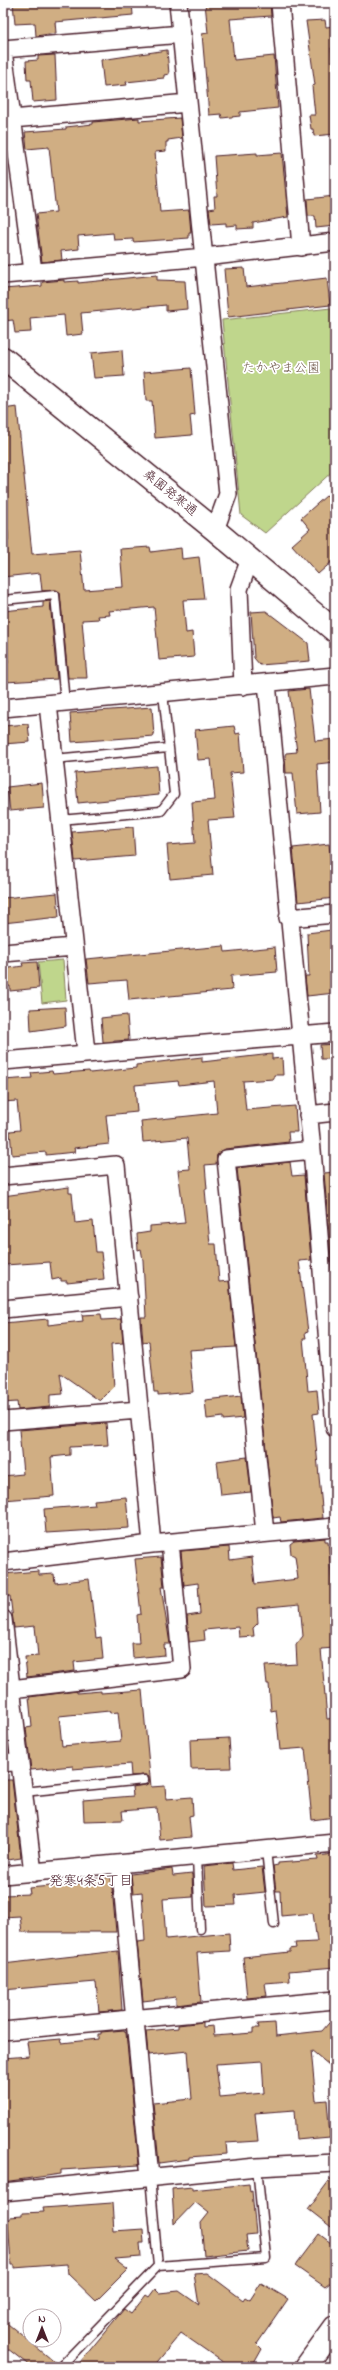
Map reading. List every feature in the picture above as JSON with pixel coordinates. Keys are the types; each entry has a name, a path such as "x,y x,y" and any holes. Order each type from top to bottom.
{"street":[{"path":"178,3 228,494 215,530"},
{"path":"280,3 301,247"},
{"path":"33,271 3,50 182,34"},
{"path":"12,119 188,103"},
{"path":"3,274 205,257 335,242"},
{"name":"桑園発寒通","path":"3,358 215,530 335,631"},
{"path":"243,686 239,589 250,559"},
{"path":"3,708 335,676"},
{"path":"267,683 288,918 330,1328 335,1428"},
{"path":"48,704 86,1052"},
{"path":"288,918 335,914"},
{"path":"3,954 74,947"},
{"path":"3,1060 86,1052 335,1033"},
{"path":"308,1115 335,1112"},
{"path":"265,1534 226,1159 312,1150"},
{"path":"3,1176 116,1166 152,1544"},
{"path":"3,1309 129,1297"},
{"path":"3,1421 139,1410"},
{"path":"3,1562 170,1542 335,1527"},
{"path":"11,1689 182,1669 170,1542"},
{"path":"3,1619 33,1872"},
{"path":"3,1762 20,1761"},
{"path":"3,1875 335,1843"},
{"path":"120,1864 150,2177"},
{"path":"3,2031 335,2000"},
{"path":"3,2192 257,2167 335,2163"},
{"path":"306,2367 335,2327"}],"lane":[{"path":"3,600 55,595 65,702"},
{"path":"60,820 161,811 174,794 163,693"},
{"path":"54,759 168,748"},
{"path":"24,1792 144,1780"},
{"path":"266,1850 274,1924"},
{"path":"197,1857 200,1930"},
{"path":"60,2367 158,2266 266,2258 257,2167"},
{"path":"150,2177 158,2266"}],"green space":[{"name":"たかやま公園","path":"331,308 335,355 335,469 265,533 241,515 222,320"},
{"path":"63,960 66,1000 42,1003 38,962"}],"building":[{"path":"13,3 132,3 133,15 55,22 56,33 36,36 35,23 15,24"},
{"path":"205,3 270,3 271,16 230,19 234,60 274,56 278,108 240,112 240,116 222,118 221,114 209,115 202,34 208,33"},
{"path":"325,20 326,27 335,26 335,48 331,48 335,82 335,134 314,136 313,129 311,129 309,115 315,115 312,86 315,85 306,21"},
{"path":"167,50 169,74 164,75 164,78 126,82 127,85 104,87 101,60"},
{"path":"55,55 57,100 33,102 31,80 27,80 26,61 38,60 38,56"},
{"path":"139,118 139,121 180,118 182,138 168,140 168,142 166,142 166,151 155,152 160,212 189,210 191,233 189,233 189,238 133,242 133,239 114,240 113,233 78,236 79,249 61,251 62,260 42,262 36,214 56,212 49,147 27,149 25,132 66,129 66,127 93,124 93,122"},
{"path":"257,153 257,155 282,153 288,217 253,223 253,228 237,229 237,225 226,226 226,223 211,224 209,209 215,208 214,196 217,196 214,156"},
{"path":"335,196 335,226 316,228 315,216 308,216 307,199"},
{"path":"244,268 246,287 327,278 330,305 228,317 224,269"},
{"path":"157,275 157,280 185,281 187,309 166,311 166,305 81,313 83,334 66,336 64,315 30,318 31,332 15,333 13,320 3,321 3,289 42,286 42,282 64,280 64,282 78,281 78,283"},
{"path":"122,350 124,376 94,378 91,353"},
{"path":"191,368 195,415 190,416 192,435 155,438 152,401 146,401 144,372"},
{"path":"17,407 32,554 80,550 84,590 123,587 120,549 150,547 151,552 181,548 182,559 199,557 204,599 183,600 186,633 192,632 194,657 159,660 154,607 109,611 110,615 98,616 99,619 82,620 87,678 68,678 60,592 55,590 42,591 40,573 3,577 3,556 6,555 5,540 8,540 8,535 5,497 3,497 3,409"},
{"path":"335,488 335,559 318,574 292,545 310,529 301,518"},
{"path":"50,601 57,679 5,682 3,663 8,663 3,611 43,607 43,602"},
{"path":"266,611 308,643 310,661 260,665 254,658 251,612"},
{"path":"309,689 315,741 335,739 335,762 317,764 320,812 297,814 293,773 286,773 286,753 297,752 289,691"},
{"path":"152,707 154,736 72,742 70,713"},
{"path":"28,724 30,742 3,744 3,726"},
{"path":"234,726 236,734 240,733 243,772 230,773 235,818 208,820 213,875 170,879 167,845 195,843 192,802 215,800 211,759 198,760 195,730"},
{"path":"157,766 159,795 78,803 75,773"},
{"path":"42,783 44,808 10,811 7,787"},
{"path":"133,827 135,856 75,861 72,832"},
{"path":"329,844 335,898 298,902 293,848"},
{"path":"57,893 59,917 3,923 3,898"},
{"path":"332,930 335,993 307,996 305,976 309,976 307,933"},
{"path":"224,946 225,952 275,947 277,972 231,976 232,990 129,1000 127,980 89,983 86,959"},
{"path":"37,962 39,988 10,991 10,986 3,987 3,969 23,966 22,963"},
{"path":"65,1007 66,1026 31,1031 30,1009"},
{"path":"127,1015 129,1040 103,1042 101,1018"},
{"path":"335,1044 335,1059 321,1059 320,1045"},
{"path":"272,1054 272,1059 282,1058 283,1075 274,1075 274,1079 243,1081 246,1110 295,1106 297,1132 288,1132 289,1142 225,1149 217,1155 216,1164 205,1165 207,1189 205,1189 210,1244 216,1244 219,1282 229,1281 236,1347 189,1350 193,1392 158,1395 158,1392 154,1392 149,1341 143,1342 141,1317 146,1317 143,1260 141,1249 138,1250 137,1234 150,1232 150,1226 185,1223 178,1170 190,1169 187,1138 143,1142 141,1121 217,1113 214,1081 179,1085 178,1081 135,1085 137,1112 106,1115 109,1144 74,1148 75,1152 46,1155 46,1152 12,1155 10,1131 20,1130 17,1101 3,1102 3,1080 32,1078 31,1073 52,1071 53,1074 89,1071 90,1073 136,1068 136,1065 202,1057 202,1062"},
{"path":"290,1162 292,1176 304,1175 311,1260 299,1261 308,1332 305,1333 306,1338 303,1338 308,1391 317,1390 319,1413 313,1414 323,1518 281,1522 280,1517 273,1518 237,1168"},
{"path":"335,1172 335,1257 331,1258 324,1173"},
{"path":"69,1187 69,1193 72,1193 75,1223 93,1221 96,1252 101,1252 104,1279 67,1283 67,1281 61,1281 61,1278 52,1280 50,1262 5,1265 3,1196"},
{"path":"101,1314 102,1320 121,1319 123,1343 111,1344 114,1387 100,1401 60,1373 63,1394 50,1395 50,1407 18,1410 17,1402 3,1403 3,1323 48,1319 48,1325 83,1321 82,1315"},
{"path":"241,1396 243,1418 223,1420 223,1417 207,1419 205,1400"},
{"path":"106,1423 108,1445 70,1447 70,1455 51,1457 54,1496 3,1500 3,1476 23,1474 19,1430"},
{"path":"247,1457 251,1492 221,1495 217,1461"},
{"path":"126,1497 129,1528 46,1533 44,1509 95,1505 94,1500"},
{"path":"325,1538 325,1541 328,1541 335,1618 335,1648 321,1649 327,1719 335,1718 335,1817 312,1820 305,1748 280,1750 276,1710 271,1711 269,1684 267,1684 265,1666 297,1664 296,1645 303,1636 300,1604 257,1608 258,1623 253,1628 254,1636 239,1637 238,1627 204,1630 205,1640 189,1642 187,1616 200,1614 198,1583 184,1585 181,1551 229,1547 230,1560 252,1557 255,1584 298,1579 295,1556 291,1554 290,1544 294,1541"},
{"path":"161,1557 164,1587 161,1587 170,1644 164,1644 165,1655 133,1658 132,1643 139,1643 137,1615 141,1614 135,1559"},
{"path":"39,1571 39,1575 54,1574 55,1583 89,1579 96,1638 101,1637 103,1659 74,1662 75,1671 27,1677 25,1657 38,1656 35,1626 14,1628 10,1596 4,1597 3,1574"},
{"path":"142,1690 151,1787 165,1786 166,1799 192,1797 193,1815 189,1816 191,1837 160,1840 157,1808 122,1811 123,1820 84,1821 83,1800 133,1796 132,1787 149,1783 149,1777 146,1775 131,1776 130,1764 73,1769 73,1766 31,1770 26,1728 32,1727 29,1697 77,1691 77,1693 101,1691 101,1693","holes":["109,1711 110,1713 118,1712 121,1741 62,1746 59,1716"]},
{"path":"6,1729 9,1752 3,1753 3,1730"},
{"path":"229,1738 231,1768 191,1769 190,1740"},
{"path":"3,1780 12,1780 21,1858 8,1860 6,1844 3,1844"},
{"path":"335,1854 335,1967 289,1971 290,1981 265,1983 267,1996 247,1998 243,1957 290,1952 290,1949 296,1948 295,1943 317,1942 313,1913 281,1916 280,1891 276,1891 273,1866 278,1865 278,1863 318,1860 317,1856"},
{"path":"232,1863 233,1870 262,1867 265,1892 235,1895 236,1905 206,1906 204,1866"},
{"path":"172,1869 173,1876 192,1874 193,1897 163,1899 166,1939 229,1933 230,1951 197,1953 201,2002 176,2005 176,1997 143,2001 137,1942 145,1941 142,1892 133,1893 131,1874"},
{"path":"111,1877 116,1932 22,1932 20,1916 3,1917 3,1895 30,1894 29,1888 83,1883 82,1880"},
{"path":"118,1951 122,2010 99,2012 96,1982 3,1990 3,1964"},
{"path":"335,2016 335,2070 311,2050 316,2101 327,2100 330,2137 296,2140 294,2110 255,2113 258,2141 226,2143 227,2154 189,2157 189,2159 159,2163 153,2103 192,2099 188,2051 148,2055 146,2031 178,2028 178,2025 203,2022 203,2027 213,2026 214,2036 253,2033 253,2028 259,2028 258,2024 275,2023 276,2036 322,2031","holes":["262,2061 264,2093 220,2097 216,2064"]},
{"path":"124,2030 126,2033 139,2165 61,2170 61,2174 3,2182 3,2058 29,2056 27,2042 61,2039 62,2043 98,2039 98,2034 101,2034 101,2032"},
{"path":"335,2173 335,2230 308,2209"},
{"path":"249,2184 250,2192 252,2191 256,2234 246,2235 248,2251 204,2256 201,2223 209,2213 195,2202 174,2224 172,2189 192,2187 192,2190"},
{"path":"112,2203 114,2231 143,2229 144,2243 140,2243 141,2257 115,2259 128,2269 96,2301 68,2274 67,2264 14,2268 14,2265 11,2265 8,2219 10,2219 10,2217 22,2216 22,2213 44,2212 43,2208"},
{"path":"319,2234 335,2246 335,2279 325,2287 295,2266"},
{"path":"207,2273 243,2300 245,2297 250,2300 261,2283 288,2299 257,2344 262,2349 252,2367 230,2367 181,2333 153,2367 76,2367 124,2309 131,2314 146,2295 149,2297 155,2289 159,2293 179,2291 199,2305 194,2274"},
{"path":"3,2320 22,2335 22,2348 38,2348 56,2363 55,2367 31,2367 3,2345"}],"district":[{"name":"発寒4条5丁目","path":"91,1881"}]}
